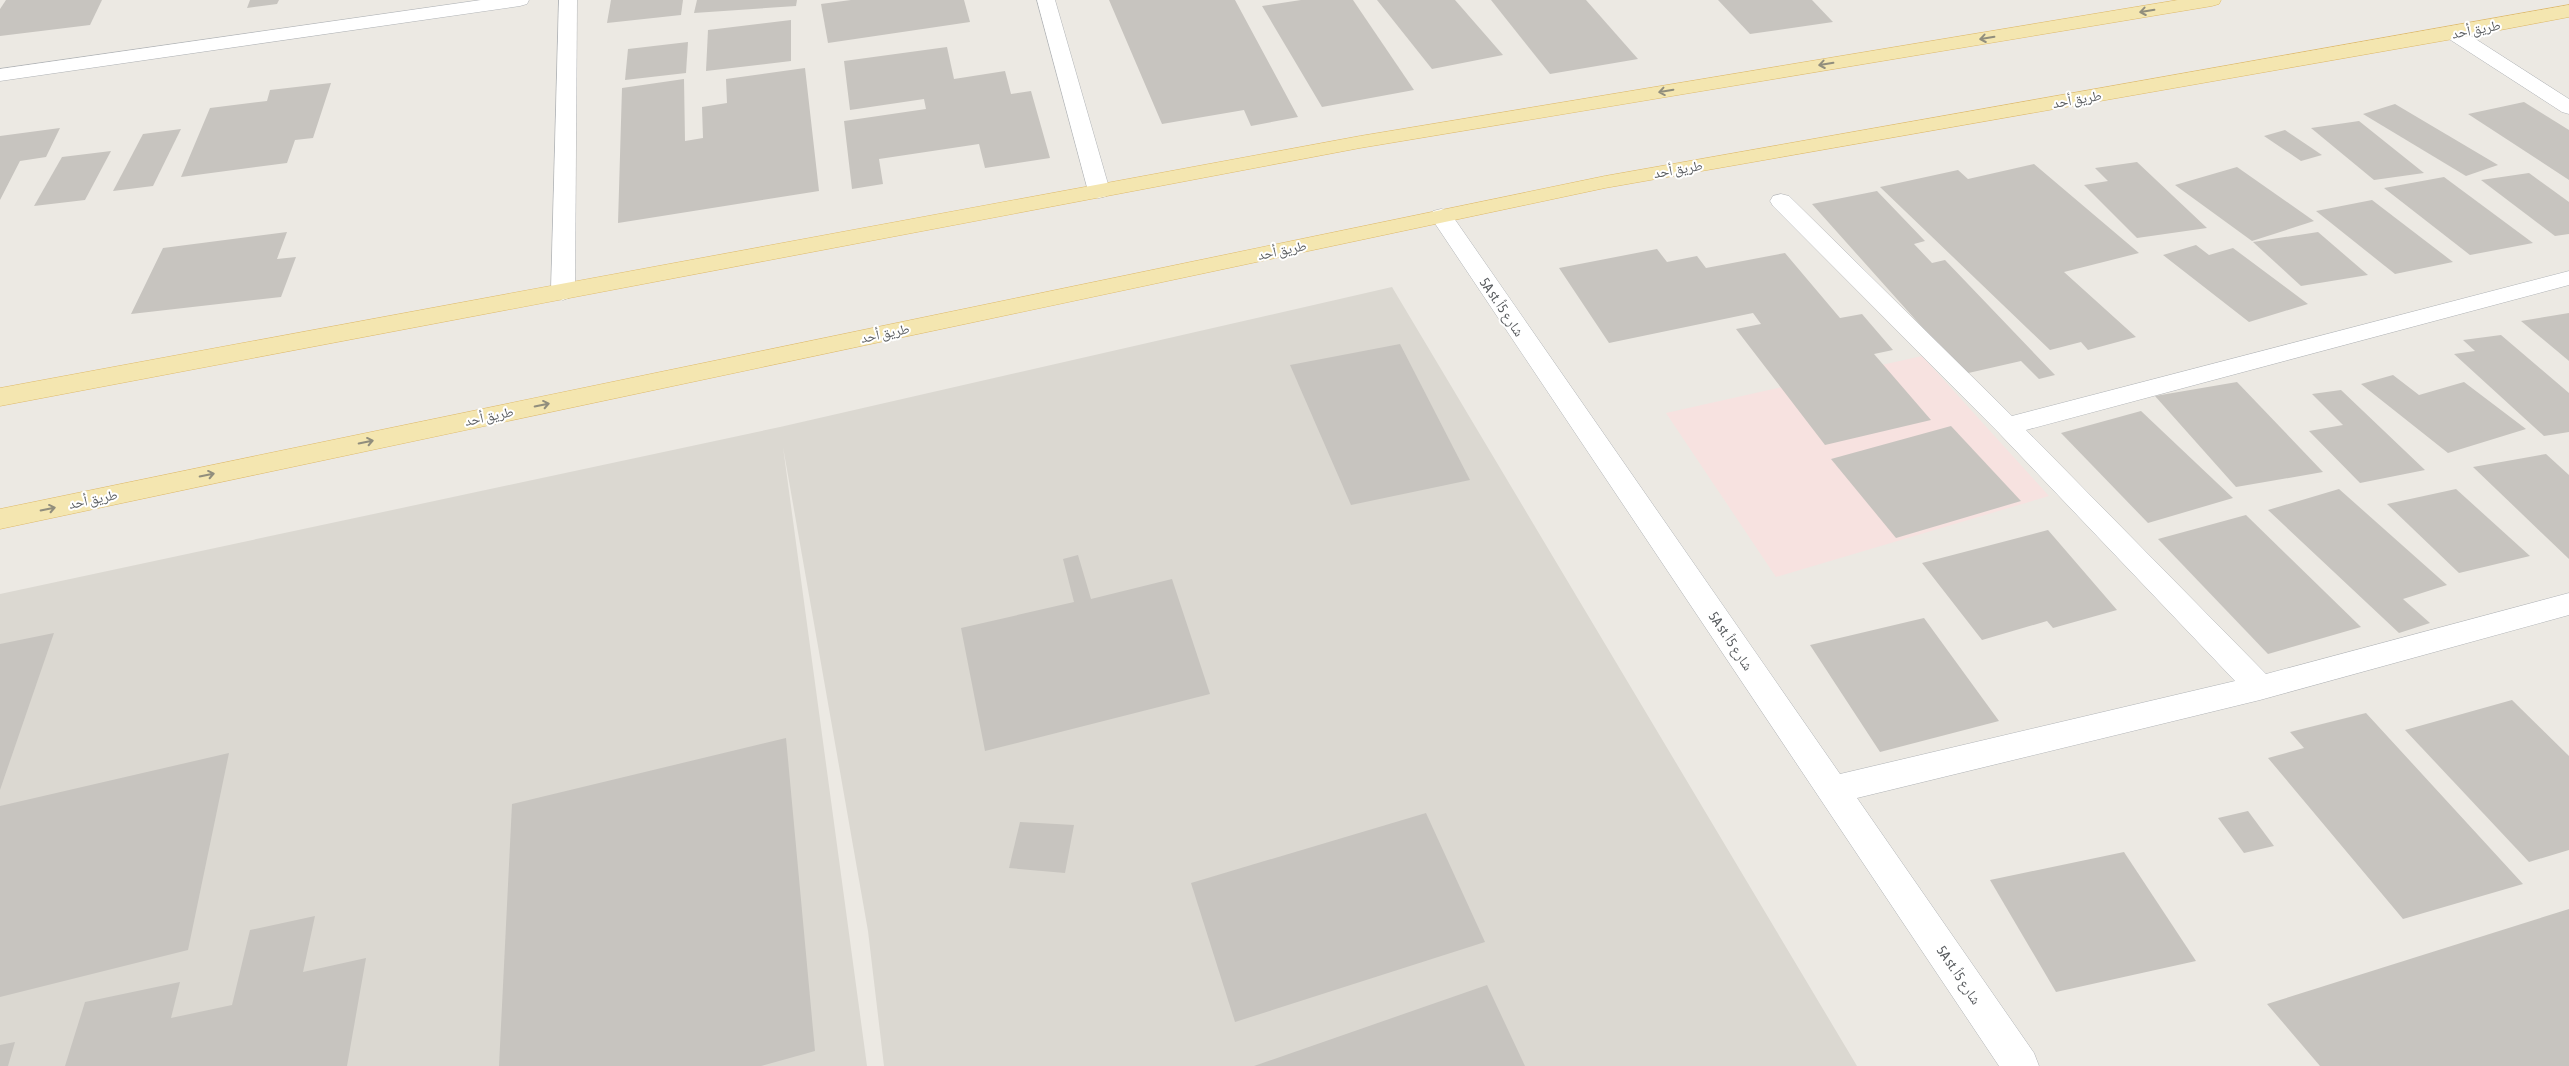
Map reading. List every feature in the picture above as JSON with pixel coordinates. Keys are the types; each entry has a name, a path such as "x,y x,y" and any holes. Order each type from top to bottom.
{"main road":[{"path":"0,397 1360,142 2212,0"},
{"name":"طريق أحد","path":"0,519 1605,182 2453,34 2569,11"}],"street":[{"path":"0,75 520,0"},
{"path":"563,292 568,0"},
{"path":"1046,0 1099,191"},
{"path":"2453,34 2569,108"},
{"path":"1781,202 2007,426 2260,688"},
{"name":"5A st. شارع 5أ","path":"1440,216 2021,1066"},
{"path":"2007,426 2569,278"},
{"path":"1832,790 2260,688 2569,604"}],"shaded area":[{"path":"1392,287 1857,1066 884,1066 868,931 783,447 867,1066 0,1066 0,594 780,427"},
{"path":"1922,356 2049,496 1776,577 1666,413"}],"building":[{"path":"6,0 102,0 90,25 0,36 0,9"},
{"path":"250,0 279,0 277,4 247,8"},
{"path":"611,0 683,0 681,15 607,23"},
{"path":"697,0 797,0 796,6 694,13"},
{"path":"851,0 964,0 970,22 828,43 821,4"},
{"path":"1109,0 1235,0 1298,117 1251,126 1244,110 1162,124"},
{"path":"1301,0 1353,0 1414,90 1322,107 1262,6"},
{"path":"1377,0 1455,0 1503,55 1432,69"},
{"path":"1491,0 1586,0 1638,59 1550,74"},
{"path":"1718,0 1812,0 1833,22 1750,34"},
{"path":"791,20 791,61 706,71 708,30"},
{"path":"688,42 686,73 625,80 628,49"},
{"path":"947,47 954,79 1005,71 1011,94 1031,91 1050,158 985,168 979,144 879,159 883,184 852,189 844,121 926,109 924,99 850,110 844,61"},
{"path":"805,68 819,191 618,223 622,88 684,79 685,141 703,138 702,107 727,103 726,79"},
{"path":"331,83 313,138 295,140 287,163 181,177 210,108 267,101 270,90"},
{"path":"2524,102 2569,130 2569,180 2468,114"},
{"path":"2395,104 2498,165 2466,176 2363,114"},
{"path":"2359,121 2424,173 2374,180 2311,128"},
{"path":"60,128 46,157 20,161 0,200 0,136"},
{"path":"181,129 153,186 113,191 143,134"},
{"path":"2285,130 2322,155 2301,161 2264,136"},
{"path":"111,151 85,200 34,206 62,157"},
{"path":"2137,162 2207,228 2137,238 2084,185 2108,181 2095,168"},
{"path":"2034,164 2139,253 2064,272 2136,337 2088,350 2081,342 2050,350 1880,187 1958,170 1968,179"},
{"path":"2237,167 2314,221 2252,241 2175,185"},
{"path":"2529,173 2569,202 2569,234 2555,236 2481,180"},
{"path":"2444,177 2533,243 2470,255 2384,188"},
{"path":"1877,191 1925,241 1914,244 1932,263 1945,260 2055,375 2039,379 2021,361 1964,374 1812,204"},
{"path":"2372,200 2453,262 2395,274 2316,211"},
{"path":"287,232 277,259 296,257 281,297 131,314 163,248"},
{"path":"2318,232 2368,275 2301,286 2253,242"},
{"path":"2196,245 2209,255 2233,248 2308,304 2249,322 2163,255"},
{"path":"1657,249 1667,262 1697,256 1706,268 1785,253 1840,318 1862,314 1893,350 1874,354 1931,420 1825,445 1736,329 1761,324 1753,313 1609,343 1559,268"},
{"path":"2569,313 2569,361 2521,321"},
{"path":"2501,335 2569,393 2569,432 2544,436 2454,354 2475,351 2463,340"},
{"path":"1400,344 1470,480 1351,505 1290,365"},
{"path":"2393,375 2419,395 2464,382 2526,429 2448,453 2361,384"},
{"path":"2237,382 2323,472 2236,487 2155,396"},
{"path":"2341,390 2425,470 2360,483 2309,431 2343,425 2312,394"},
{"path":"2141,411 2233,498 2148,523 2061,433"},
{"path":"1951,426 2021,501 1896,538 1831,459"},
{"path":"2546,454 2569,475 2569,559 2473,467"},
{"path":"2339,489 2447,585 2403,599 2430,623 2399,633 2268,510"},
{"path":"2456,489 2530,556 2459,573 2387,504"},
{"path":"2246,515 2361,627 2268,654 2158,539"},
{"path":"2048,530 2117,610 2053,628 2047,621 1982,640 1922,563"},
{"path":"1078,555 1091,599 1172,579 1210,694 985,751 961,628 1074,602 1063,559"},
{"path":"1924,618 1999,721 1880,752 1810,645"},
{"path":"54,633 0,790 0,644"},
{"path":"2512,700 2569,756 2569,850 2529,862 2405,730"},
{"path":"2366,713 2523,884 2403,919 2268,758 2304,748 2290,732"},
{"path":"786,738 815,1051 761,1066 499,1066 512,804"},
{"path":"229,753 188,950 0,997 0,806"},
{"path":"2248,811 2274,846 2244,853 2218,818"},
{"path":"1426,813 1485,942 1235,1022 1191,883"},
{"path":"1020,822 1074,825 1065,873 1009,868"},
{"path":"2124,852 2196,961 2056,992 1990,880"},
{"path":"2569,909 2569,1066 2320,1066 2267,1004"},
{"path":"315,916 303,972 366,958 347,1066 65,1066 85,1002 180,982 171,1018 232,1005 250,930"},
{"path":"1487,985 1525,1066 1254,1066"},
{"path":"15,1042 8,1066 0,1066 0,1045"}]}
